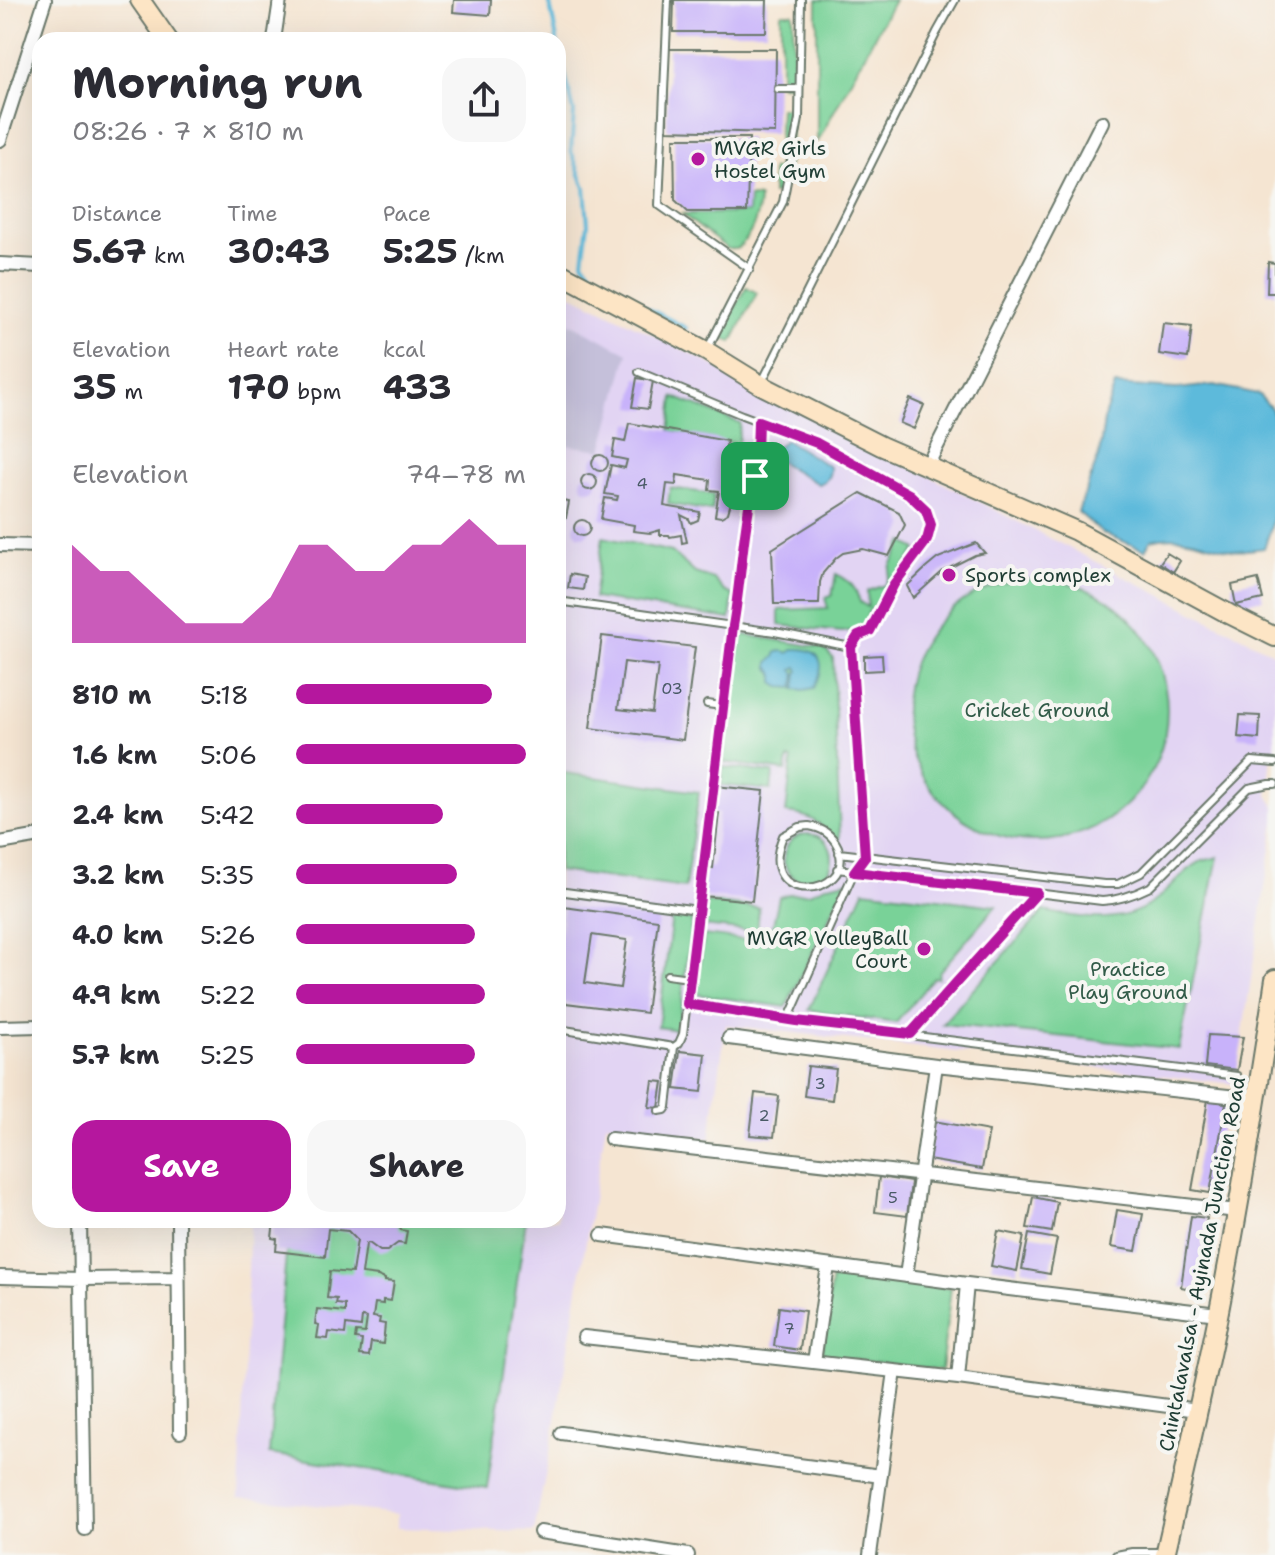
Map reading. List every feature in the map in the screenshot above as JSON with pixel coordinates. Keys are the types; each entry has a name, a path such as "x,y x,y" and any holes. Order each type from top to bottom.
{"street":[{"path":"35,32 45,0"},
{"path":"140,0 162,32"},
{"path":"275,32 280,0"},
{"path":"0,140 32,40"},
{"path":"927,466 1102,122"},
{"path":"0,264 32,266"},
{"path":"566,276 706,351 761,385 881,446 1076,531 1275,637"},
{"path":"0,545 32,546"},
{"path":"0,843 32,837"},
{"name":"Chintalavalsa - Ayinada Junction Road","path":"1165,1554 1218,1314 1275,979"},
{"path":"0,1027 32,1026"},
{"path":"729,1038 936,1065 1256,1099"},
{"path":"906,1276 936,1065"},
{"path":"611,1139 1237,1211"},
{"path":"80,1228 85,1529"},
{"path":"178,1228 180,1432"},
{"path":"602,1235 1218,1314"},
{"path":"814,1362 828,1266"},
{"path":"0,1277 177,1278"},
{"path":"958,1378 967,1284"},
{"path":"584,1337 958,1378 1198,1410"},
{"path":"870,1555 895,1371"},
{"path":"561,1433 881,1476"},
{"path":"540,1532 688,1555"}],"lane":[{"path":"668,0 659,205 750,269"},
{"path":"706,351 783,202 799,119 801,0"},
{"path":"761,385 955,0"},
{"path":"778,89 799,89"},
{"path":"639,372 817,443 909,494 926,510 931,525 927,540 894,584 870,631 858,636 851,647 865,857 854,872 788,1020"},
{"path":"659,1111 667,1107 674,1047 683,1034 722,706 755,476 758,421"},
{"path":"566,602 851,647"},
{"path":"707,704 722,706"},
{"path":"839,853 1118,884 1141,873 1252,761 1275,763"},
{"path":"837,869 1102,901 1133,895 1150,887 1249,788 1275,784"},
{"path":"800,827 826,831 837,844 837,869 818,887 792,884 780,871 777,862 783,836 800,827"},
{"path":"566,892 698,910"},
{"path":"910,1034 1037,893"},
{"path":"667,975 689,978"},
{"path":"687,1004 788,1020 1237,1076"},
{"path":"566,1030 674,1047"},
{"path":"1116,1555 1132,1552 1165,1554"}],"shaded area":[{"path":"566,292 1275,654 1275,752 1272,755 1268,795 1275,807 1275,821 1235,1084 726,1025 710,1139 606,1123 534,1532 397,1528 397,1514 239,1497 250,1228 566,1228"},
{"path":"566,321 628,353 602,450 566,445"}],"green space":[{"path":"817,0 894,0 817,143"},
{"path":"781,13 793,13 794,85 781,85"},
{"path":"780,108 791,109 790,152 782,183 777,193 772,194 772,169 778,169"},
{"path":"749,197 759,198 757,212 750,232 737,249 728,249 682,214 748,213"},
{"path":"746,287 757,293 732,342 720,336"},
{"path":"674,397 740,423 738,444 670,431"},
{"path":"670,488 714,494 712,511 668,504"},
{"path":"603,537 672,552 695,573 714,579 724,591 733,595 730,619 594,598"},
{"path":"904,542 917,549 858,630 841,632 779,625 779,610 828,608 825,598 832,596 836,574 849,582 860,602 868,607 867,591 885,585 891,565"},
{"name":"Cricket Ground","path":"1036,579 1062,581 1086,589 1109,601 1129,617 1145,637 1157,660 1165,684 1165,736 1157,760 1145,783 1129,803 1109,819 1086,831 1062,839 1036,841 1010,839 986,831 963,819 943,803 927,783 915,760 907,736 905,710 907,684 915,660 927,637 943,617 963,601 986,589 1010,581"},
{"path":"740,634 824,648 833,658 840,839 835,840 808,818 786,813 792,759 788,759 786,771 723,762"},
{"path":"723,767 773,773 771,790 721,785"},
{"path":"566,773 699,792 685,888 566,872"},
{"path":"808,834 825,841 832,858 825,875 808,882 791,875 784,858 791,841"},
{"name":"Practice Play Ground","path":"1218,857 1179,1049 942,1024 1044,911 1088,918 1131,913 1157,899 1194,865"},
{"path":"847,881 786,1007 696,994 704,935 769,943 779,897 809,893"},
{"path":"864,890 996,906 939,972 938,978 934,977 896,1023 809,1010"},
{"path":"707,902 759,908 757,932 704,926"},
{"path":"672,917 692,920 678,1030 658,1027"},
{"path":"288,1228 525,1228 487,1488 269,1454"},
{"path":"832,1274 951,1288 941,1370 822,1355"}],"water":[{"path":"1115,385 1176,389 1214,385 1258,394 1272,409 1275,502 1264,548 1236,551 1172,537 1151,540 1145,550 1102,533 1078,512 1099,455 1105,414"},
{"path":"786,440 830,467 826,480 818,484 775,459 776,448"},
{"path":"795,649 812,652 820,660 820,673 814,688 795,689 797,667 793,670 796,673 794,688 780,687 774,683 769,662 777,652 789,653"}],"building":[{"path":"454,0 491,0 490,15 453,12"},
{"path":"674,0 767,0 766,32 673,32"},
{"path":"668,49 776,49 775,133 667,130"},
{"path":"674,138 749,138 747,212 688,212 675,200"},
{"path":"1268,262 1275,263 1275,293 1267,293"},
{"path":"1163,323 1192,326 1188,358 1159,354"},
{"path":"637,378 653,381 648,409 632,407"},
{"path":"910,399 924,405 914,429 900,423"},
{"path":"629,423 727,441 724,455 733,456 728,483 736,484 728,513 715,516 719,491 709,490 710,480 677,475 676,485 667,484 664,506 700,512 698,520 691,523 681,515 687,542 682,543 681,535 660,535 660,530 650,533 633,531 634,525 601,519 605,498 617,500 618,496 605,494 611,465 625,468 627,460 612,457 615,440 625,442"},
{"path":"600,455 606,457 606,469 600,471 594,469 592,463 594,457"},
{"path":"589,474 595,476 595,488 589,490 583,488 581,482 583,476"},
{"path":"861,493 899,512 905,525 889,556 863,549 843,553 823,573 819,604 774,604 772,549"},
{"path":"582,520 588,522 588,534 582,536 576,534 574,528 576,522"},
{"path":"976,543 985,553 943,571 913,598 907,586 926,568 938,558"},
{"path":"1167,553 1180,561 1173,572 1160,563"},
{"path":"570,574 585,577 583,590 568,588"},
{"path":"1258,579 1263,599 1236,605 1232,585"},
{"path":"602,636 695,647 683,740 590,728","holes":["624,662 658,666 652,713 618,709"]},
{"path":"882,655 883,670 864,671 864,656"},
{"path":"1240,715 1260,716 1259,739 1238,737"},
{"path":"715,786 764,791 752,901 703,896 706,867 713,868 719,813 712,812"},
{"path":"566,907 658,920 646,1013 566,1003","holes":["592,935 627,940 620,988 585,983"]},
{"path":"1208,1035 1243,1037 1237,1070 1205,1066"},
{"path":"680,1051 706,1054 702,1092 675,1089"},
{"path":"808,1066 836,1069 832,1100 804,1096"},
{"path":"653,1081 663,1082 659,1108 649,1107"},
{"path":"755,1093 779,1096 774,1137 750,1135"},
{"path":"1208,1100 1226,1103 1210,1193 1192,1190"},
{"path":"934,1121 989,1131 982,1169 928,1160"},
{"path":"879,1177 911,1182 907,1216 875,1212"},
{"path":"1033,1197 1057,1202 1052,1232 1027,1228"},
{"path":"1117,1210 1143,1214 1136,1251 1111,1247"},
{"path":"1191,1216 1207,1218 1196,1290 1181,1287"},
{"path":"273,1228 400,1228 407,1231 405,1244 398,1243 387,1251 366,1244 362,1274 394,1282 391,1301 375,1303 373,1317 380,1318 379,1323 385,1324 383,1344 371,1342 369,1356 360,1355 362,1340 355,1339 356,1332 365,1333 367,1318 362,1317 361,1327 346,1325 345,1334 329,1332 328,1339 317,1338 317,1309 345,1312 345,1305 336,1304 337,1299 327,1298 330,1271 352,1273 357,1240 348,1231 328,1229 325,1257 276,1251 277,1239 272,1238"},
{"path":"998,1231 1024,1236 1017,1271 991,1266"},
{"path":"1029,1234 1057,1239 1050,1274 1022,1269"},
{"path":"779,1307 805,1311 800,1350 774,1346"}],"waterway":[{"path":"549,0 555,32"},
{"path":"566,78 574,112 571,151 585,188 588,224 583,261 598,282 686,328"}],"place":[{"name":"MVGR Girls Hostel Gym","path":"698,159"},
{"name":"Sports complex","path":"949,575"},
{"name":"MVGR VolleyBall Court","path":"924,949"}],"route":[{"path":"758,421 817,443 909,494 926,510 931,525 927,540 894,584 870,631 858,636 851,647 865,857 854,872 1037,893 910,1034 687,1004 745,529 755,476 758,421"}]}
